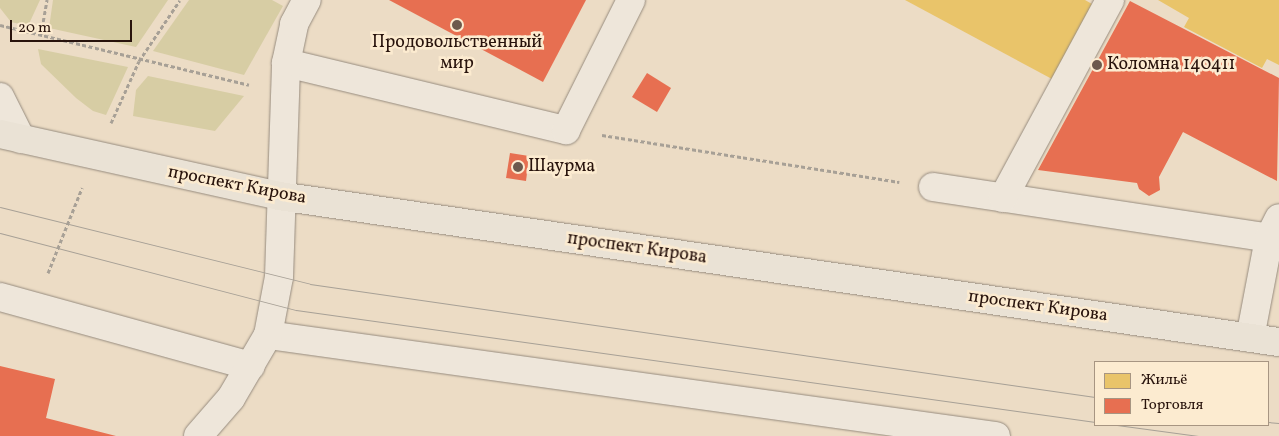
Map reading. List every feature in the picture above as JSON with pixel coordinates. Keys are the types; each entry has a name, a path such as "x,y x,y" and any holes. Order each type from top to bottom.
{"main road":[{"name":"проспект Кирова","path":"10,136 279,196 1279,342"}],"street":[{"path":"198,436 251,366 268,335 279,277 279,196 286,63 294,24 307,0"},
{"path":"286,63 566,130 630,0"},
{"path":"1003,198 1110,0"},
{"path":"0,97 10,136"},
{"path":"933,187 1003,198 1274,228 1250,338"},
{"path":"0,297 251,366"},
{"path":"268,335 996,436"}],"path":[{"path":"41,34 47,0"},
{"path":"0,25 248,86 286,63"},
{"path":"566,130 933,187"}],"shaded area":[{"path":"0,0 40,0 28,26 11,22 0,8"},
{"path":"53,0 168,0 136,47 49,28"},
{"path":"189,0 272,0 283,6 244,75 153,51"},
{"path":"38,49 128,67 106,115 93,111 76,98 41,64"},
{"path":"148,76 244,96 215,131 133,116 136,90"}],"building: Жильё":[{"path":"905,0 1085,0 1092,4 1052,79"},
{"path":"1158,0 1279,0 1279,65 1267,59 1262,68 1184,27 1189,18"}],"building: Торговля":[{"path":"389,0 586,0 543,82"},
{"path":"1130,1 1279,78 1277,181 1183,132 1159,177 1160,190 1149,196 1139,189 1137,183 1038,170"},
{"path":"647,73 671,88 657,112 632,97"},
{"name":"Шаурма","path":"510,153 529,156 526,181 506,178"},
{"path":"0,366 55,379 46,418 116,436 0,436"}],"tram line":[{"path":"0,207 310,284 1094,397"},
{"path":"0,233 296,310 1094,422"},
{"path":"1269,422 1279,423"},
{"path":"1124,426 1198,436"}],"place":[{"name":"Продовольственный мир","path":"457,25"},
{"name":"Коломна 140411","path":"1097,65"},
{"name":"Шаурма","path":"518,167"}]}
